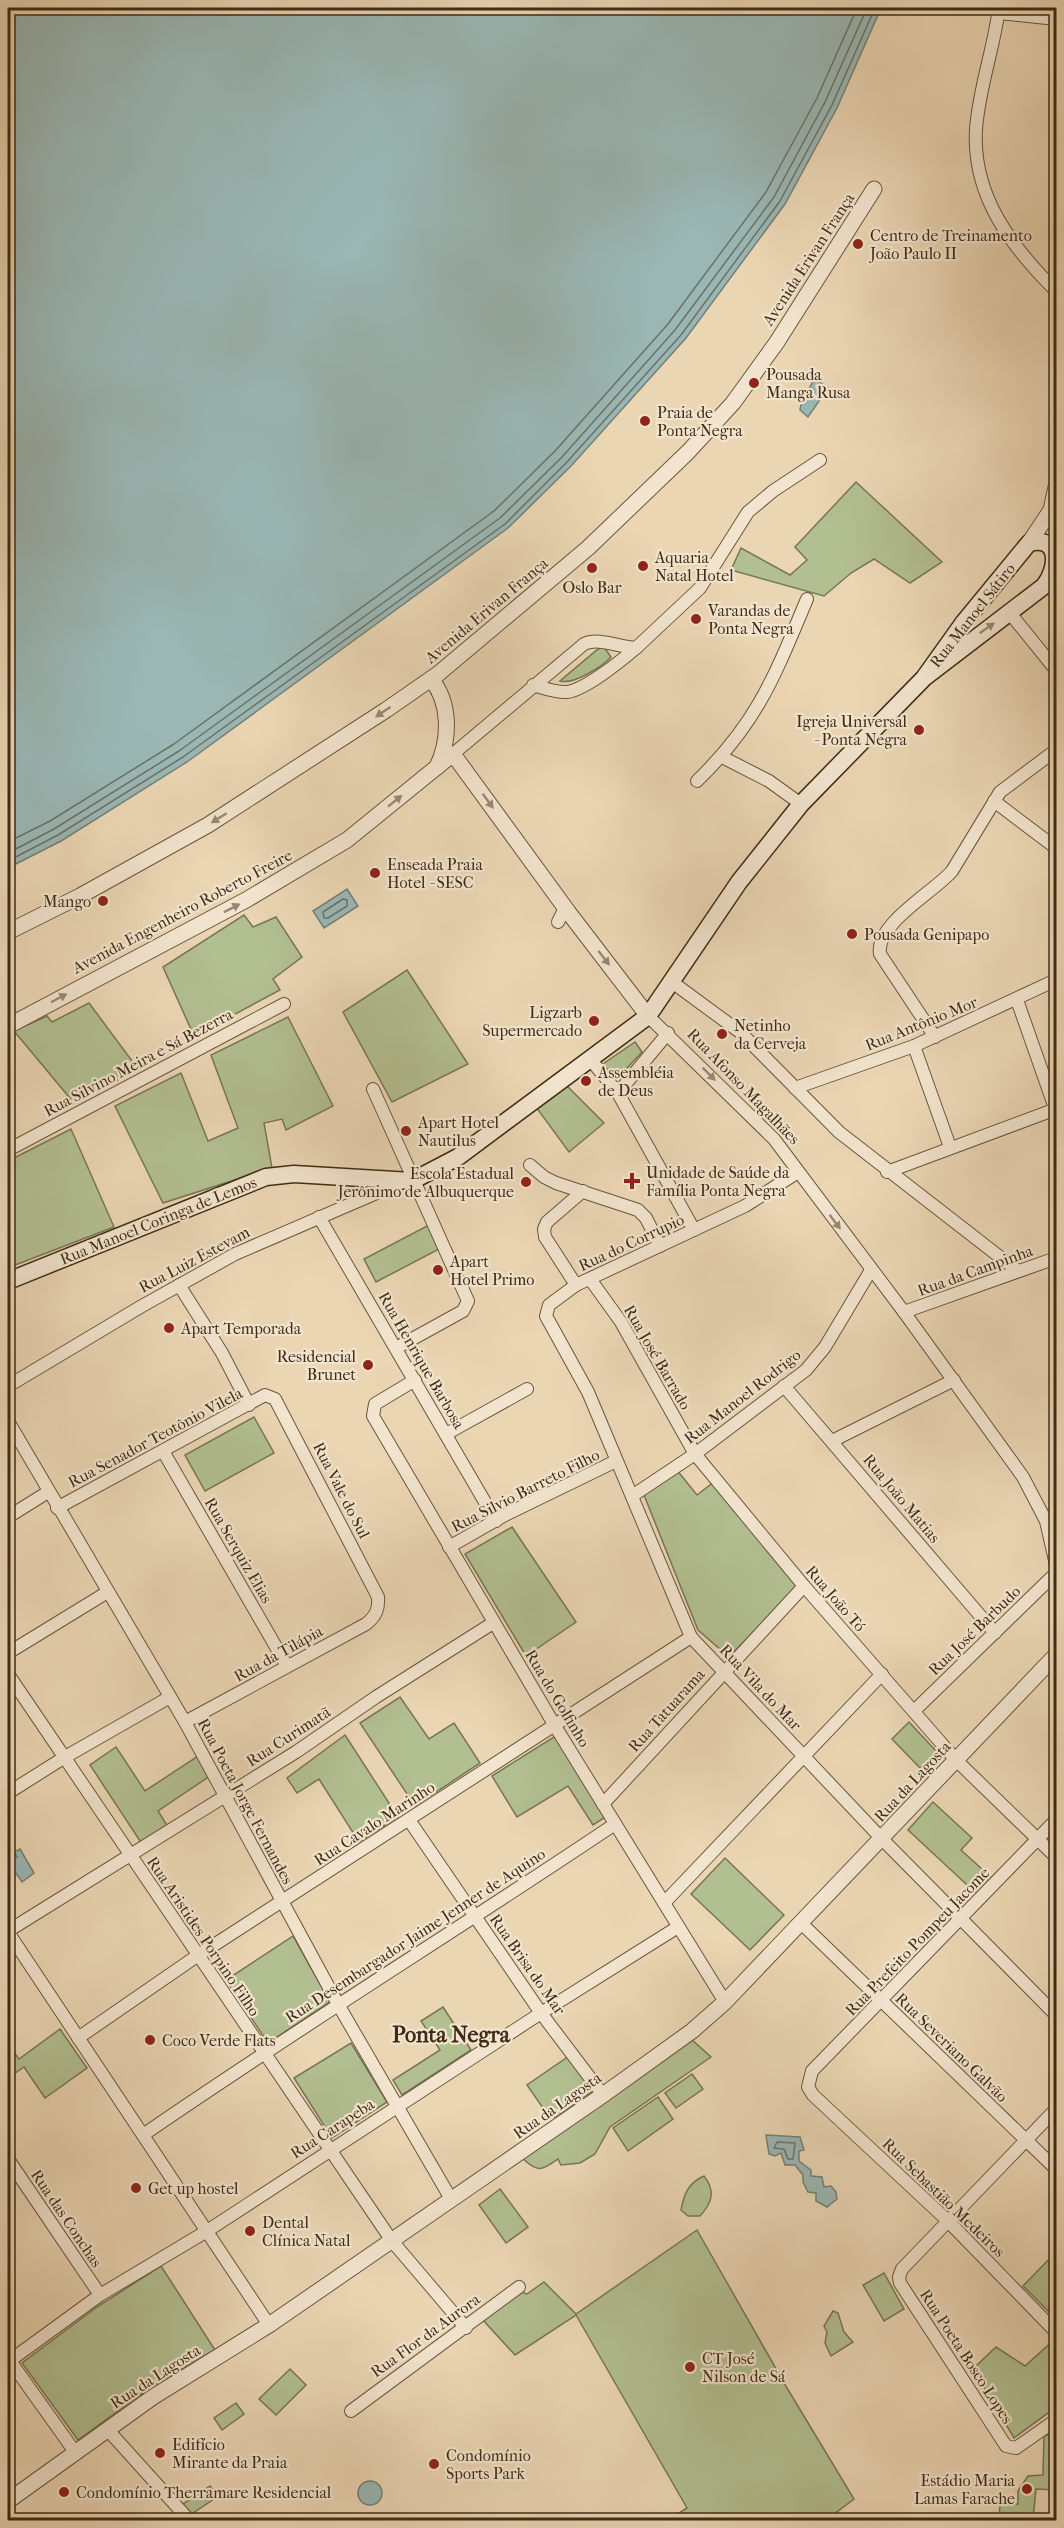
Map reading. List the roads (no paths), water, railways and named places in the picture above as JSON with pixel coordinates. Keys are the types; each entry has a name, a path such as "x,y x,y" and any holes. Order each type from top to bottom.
{"main road":[{"name":"Rua Manoel Sátiro","path":"1029,543 1042,543 1054,553 1055,565 1050,582 924,678 964,622 1029,543"},
{"path":"409,1181 458,1157 648,1016 739,882 801,804 924,678"},
{"name":"Rua Manoel Coringa de Lemos","path":"8,1281 266,1177 294,1174 409,1181"}],"street":[{"path":"1056,19 999,10 976,128 977,155 982,181 992,210 1004,232 1056,291"},
{"name":"Avenida Erivan França","path":"8,932 80,896 208,825 304,765 431,679 588,548 688,452 732,403 777,342 874,189"},
{"path":"533,685 562,692 572,691 622,661 700,588 748,512 773,491 820,460"},
{"path":"1029,543 1054,513 1056,487"},
{"path":"698,781 743,732 763,700 807,599"},
{"path":"1009,612 1056,670"},
{"path":"436,768 533,685 588,642 599,641 618,647 636,648"},
{"path":"431,679 439,689 446,724 444,753 436,768"},
{"path":"935,1036 880,954 880,942 906,910 952,871 994,801 1008,784 1056,750"},
{"name":"Rua Afonso Magalhães","path":"453,754 562,915 648,1016 668,1033 774,1139 904,1312 1054,1519 1056,1565"},
{"path":"722,757 769,781 801,804"},
{"name":"Avenida Engenheiro Roberto Freire","path":"8,1026 246,900 347,840 436,768"},
{"path":"994,801 1056,848"},
{"name":"Rua Antônio Mor","path":"795,1088 914,1046 1056,980"},
{"path":"672,981 740,1032 839,1132 887,1172 1018,1271"},
{"path":"887,1172 1056,1110 1017,1000"},
{"name":"Rua Silvino Meira e Sá Bezerra","path":"8,1150 284,1004"},
{"path":"618,1093 668,1033"},
{"path":"914,1046 950,1147"},
{"path":"590,1059 618,1093 694,1230"},
{"path":"373,1089 409,1181 467,1305 463,1311 396,1348"},
{"path":"530,1165 544,1177 641,1212 660,1246"},
{"name":"Rua do Corrupio","path":"545,1312 549,1305 576,1285 745,1206 798,1172"},
{"name":"Rua Luiz Estevam","path":"8,1386 179,1285 258,1243 409,1181"},
{"path":"576,1285 545,1236 544,1229 547,1222 583,1191"},
{"name":"Rua Henrique Barbosa","path":"319,1217 496,1521"},
{"name":"Rua da Campinha","path":"904,1312 1056,1258"},
{"name":"Rua Manoel Rodrigo","path":"632,1496 695,1454 806,1370 825,1347 871,1270"},
{"name":"Rua José Barrado","path":"590,1279 621,1323 695,1454"},
{"path":"179,1285 222,1353 249,1404"},
{"name":"Rua Vila do Mar","path":"545,1312 588,1392 690,1637 882,1839 1056,2015"},
{"name":"Rua do Golfinho","path":"415,1380 374,1406 373,1416 493,1623 725,2002"},
{"path":"832,1441 954,1380"},
{"name":"Rua João Matias","path":"784,1386 995,1633"},
{"path":"446,1434 527,1389"},
{"name":"Rua Senador Teotônio Vilela","path":"57,1508 269,1395"},
{"name":"Rua Vale do Sul","path":"269,1395 276,1399 378,1597 379,1606"},
{"name":"Rua Poeta Jorge Fernandes","path":"8,1421 106,1593 185,1722 339,2006 451,2199"},
{"name":"Rua Serquiz Elias","path":"163,1451 287,1666"},
{"name":"Rua João Tó","path":"695,1454 804,1586 957,1760 1056,1857"},
{"name":"Rua Silvio Barreto Filho","path":"449,1547 616,1461"},
{"name":"Rua Senador Teotônio Vilela","path":"8,1517 48,1492"},
{"name":"Rua José Barbudo","path":"914,1711 1056,1573"},
{"name":"Rua Tatuarama","path":"603,1804 804,1586"},
{"path":"8,1653 106,1593"},
{"name":"Rua da Tilápia","path":"185,1722 366,1624 373,1618 379,1606"},
{"name":"Rua Curimatã","path":"8,1932 226,1796 493,1623"},
{"name":"Rua Cavalo Marinho","path":"78,2038 197,1956 690,1637"},
{"name":"Rua da Lagosta","path":"8,2500 155,2396 269,2325 392,2241 692,2031 725,2002 1056,1655"},
{"name":"Rua Aristides Porpino Filho","path":"8,1674 392,2241 466,2328"},
{"path":"664,1903 882,1674"},
{"path":"8,1794 64,1757 170,1696"},
{"name":"Rua Brisa do Mar","path":"409,1820 541,2013 603,2095"},
{"name":"Rua Prefeito Pompeu Jacome","path":"808,2087 812,2071 1056,1820"},
{"name":"Rua Desembargador Jaime Jenner de Aquino","path":"143,2134 263,2052 339,2006 615,1824"},
{"name":"Rua Severiano Galvão","path":"801,1923 1056,2169"},
{"name":"Rua Carapeba","path":"8,2360 99,2295 207,2231 541,2013 678,1927"},
{"path":"8,1932 269,2325"},
{"name":"Rua Sebastião Medeiros","path":"808,2087 813,2095 948,2221 1056,2332"},
{"path":"948,2221 1056,2109"},
{"name":"Rua das Conchas","path":"8,2159 99,2295"},
{"name":"Rua Poeta Bosco Lopes","path":"948,2221 900,2273 900,2283 1010,2448 1016,2448 1056,2420"},
{"name":"Rua Flor da Aurora","path":"351,2411 519,2287"},
{"path":"8,2360 75,2452"},
{"path":"107,2429 189,2520"}],"water":[{"path":"8,8 881,8 837,108 785,204 686,338 571,466 508,528 187,762 61,841 8,868"},
{"path":"814,378 828,388 808,417 800,410"},
{"path":"347,889 358,906 324,928 313,911"},
{"path":"20,1849 34,1873 22,1882 9,1863 17,1857 14,1852"},
{"path":"766,2135 800,2137 804,2150 799,2151 799,2161 811,2170 811,2176 822,2177 824,2187 831,2186 836,2192 837,2199 827,2207 816,2201 816,2193 808,2192 803,2182 803,2175 795,2165 785,2165 781,2153 775,2156 769,2154"},
{"path":"370,2481 379,2484 382,2493 379,2502 370,2505 361,2502 358,2493 361,2484"}],"place":[{"name":"Centro de Treinamento João Paulo II","path":"858,244"},
{"name":"Pousada Manga Rusa","path":"754,383"},
{"name":"Praia de Ponta Negra","path":"645,421"},
{"name":"Aquaria Natal Hotel","path":"643,566"},
{"name":"Oslo Bar","path":"592,568"},
{"name":"Varandas de Ponta Negra","path":"696,619"},
{"name":"Igreja Universal - Ponta Negra","path":"919,730"},
{"name":"Enseada Praia Hotel - SESC","path":"375,873"},
{"name":"Mango","path":"103,901"},
{"name":"Pousada Genipapo","path":"852,934"},
{"name":"Ligzarb Supermercado","path":"594,1021"},
{"name":"Netinho da Cerveja","path":"722,1034"},
{"name":"Assembléia de Deus","path":"586,1081"},
{"name":"Apart Hotel Nautilus","path":"406,1131"},
{"name":"Unidade de Saúde da Família Ponta Negra","path":"632,1181"},
{"name":"Escola Estadual Jerônimo de Albuquerque","path":"526,1182"},
{"name":"Apart Hotel Primo","path":"438,1270"},
{"name":"Apart Temporada","path":"169,1328"},
{"name":"Residencial Brunet","path":"368,1365"},
{"name":"Coco Verde Flats","path":"150,2040"},
{"name":"Get up hostel","path":"136,2188"},
{"name":"Dental Clínica Natal","path":"250,2231"},
{"name":"CT José Nilson de Sá","path":"690,2367"},
{"name":"Edifício Mirante da Praia","path":"160,2453"},
{"name":"Condomínio Sports Park","path":"434,2464"},
{"name":"Estádio Maria Lamas Farache","path":"1027,2489"},
{"name":"Condomínio Therramare Residencial","path":"64,2492"}],"district":[{"name":"Ponta Negra","path":"451,2034"}]}
